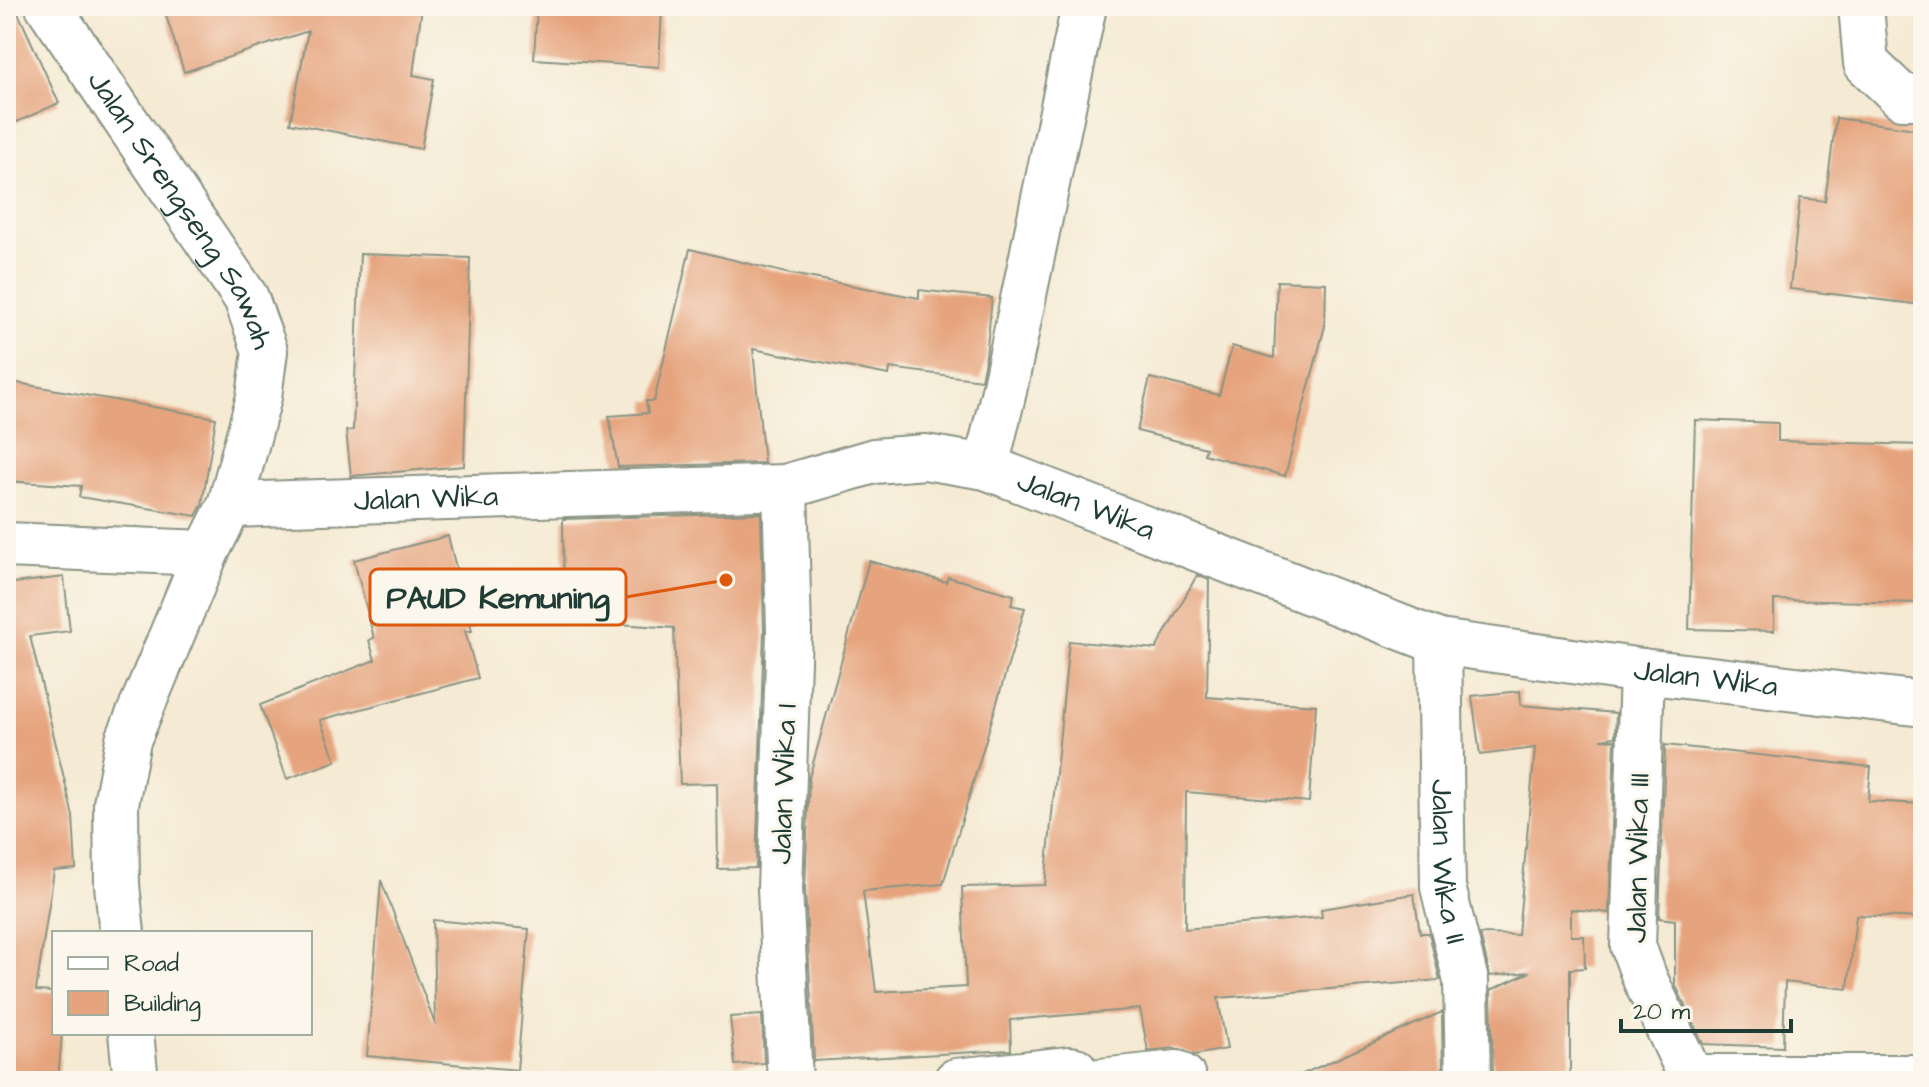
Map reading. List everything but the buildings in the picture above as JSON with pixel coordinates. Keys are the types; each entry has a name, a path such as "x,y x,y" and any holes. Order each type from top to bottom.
{"street":[{"name":"Jalan Srengseng Sawah","path":"48,6 246,298 265,351 259,397 230,505 206,553 128,740 116,804 117,885 122,931"},
{"path":"993,439 1084,6"},
{"path":"1861,6 1866,63 1902,97 1923,97"},
{"name":"Jalan Wika","path":"230,505 785,487 874,461 925,457 993,439 1439,642 1642,671 1923,704"},
{"name":"Jalan Wika I","path":"785,487 789,632 780,889 790,1081"},
{"path":"6,545 206,553"},
{"name":"Jalan Wika II","path":"1439,642 1443,887 1466,981 1468,1081"},
{"name":"Jalan Wika III","path":"1642,671 1633,946 1645,979 1692,1079"},
{"path":"131,1035 136,1081"},
{"path":"956,1081 1069,1069 1075,1070 1081,1081"},
{"path":"1100,1081 1177,1073 1184,1081"},
{"path":"1692,1079 1909,1077 1914,1081"}],"place":[{"name":"PAUD Kemuning","path":"726,580"}]}
